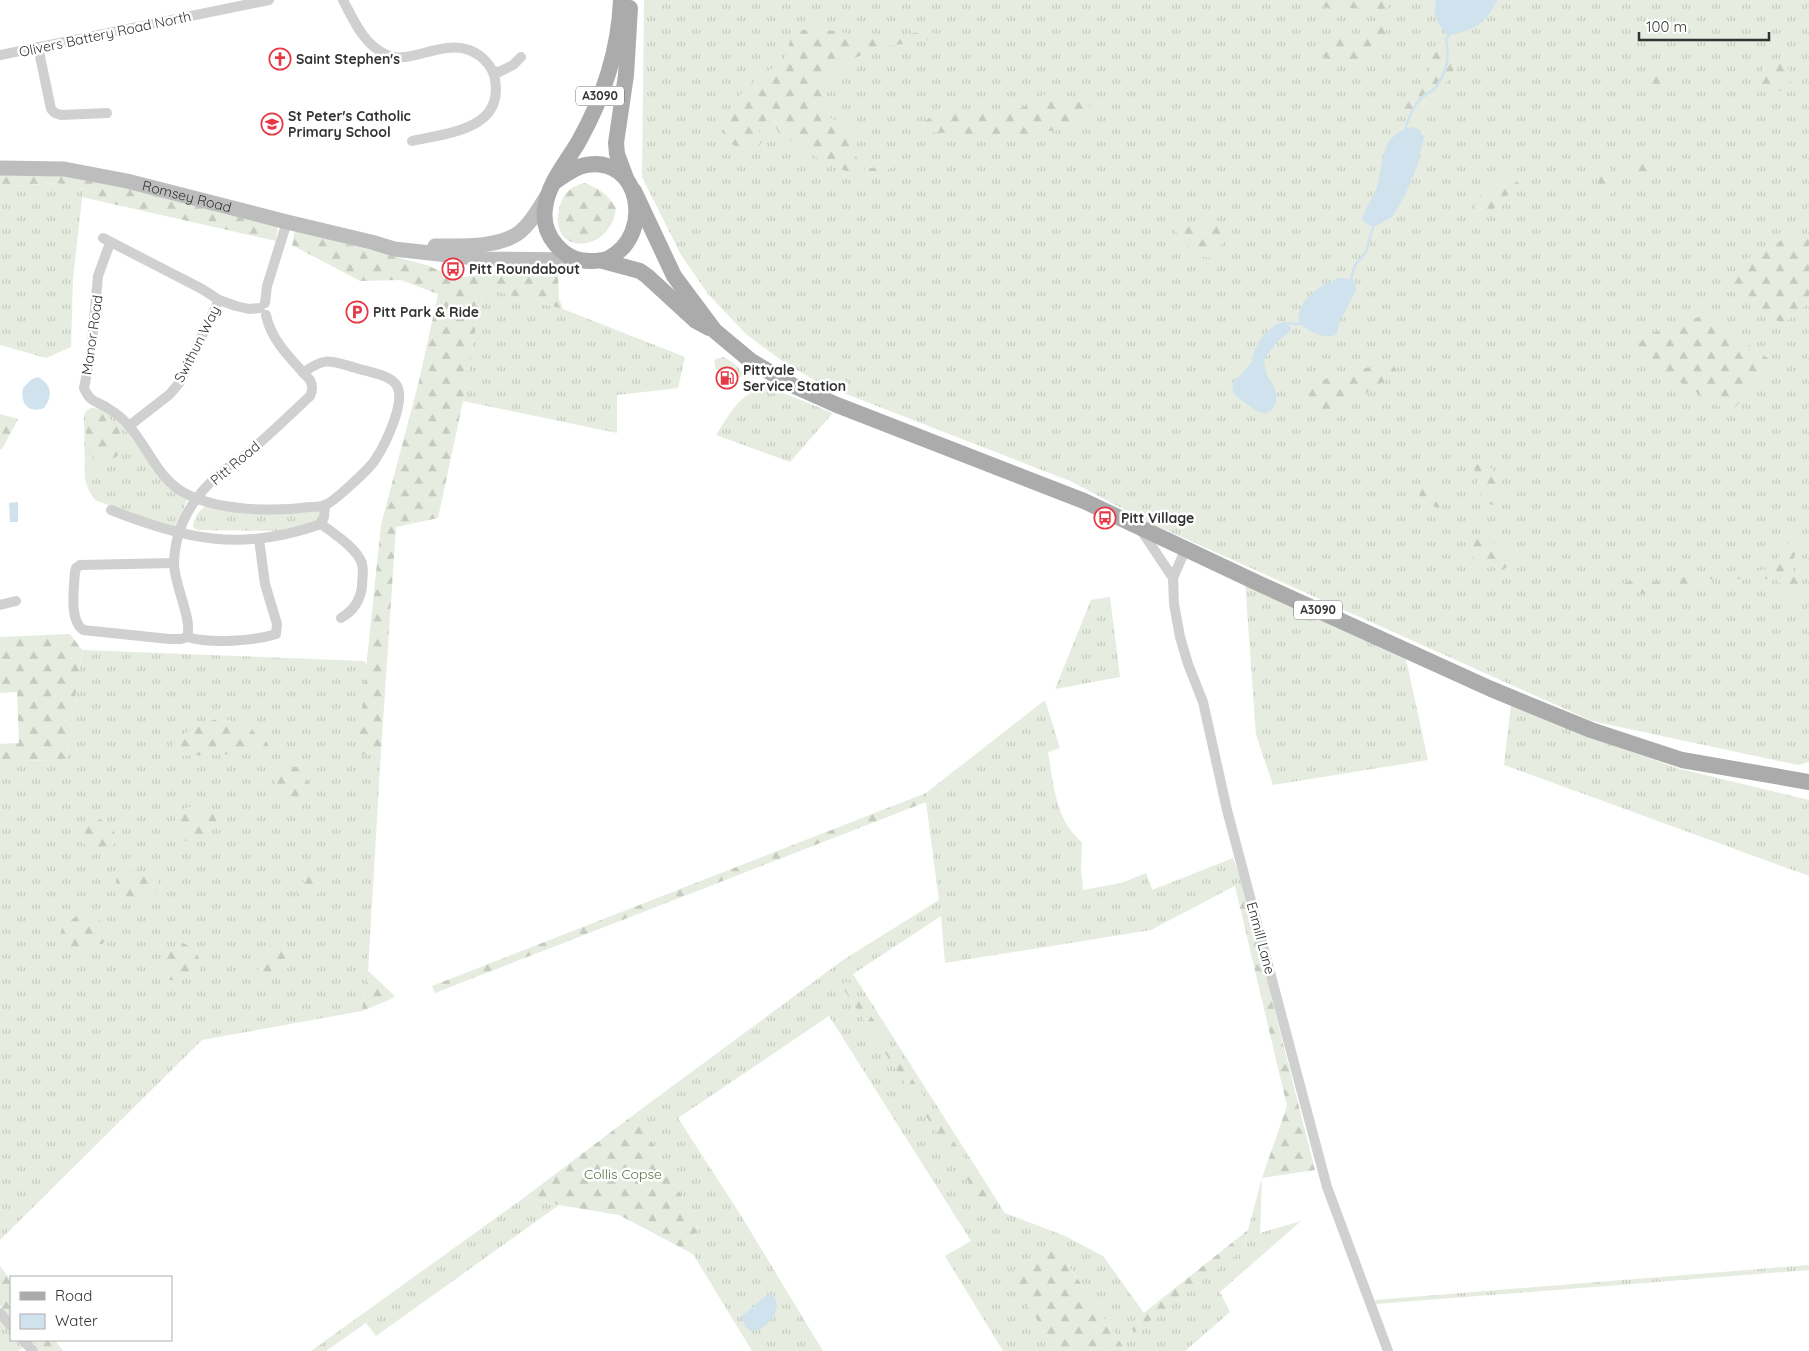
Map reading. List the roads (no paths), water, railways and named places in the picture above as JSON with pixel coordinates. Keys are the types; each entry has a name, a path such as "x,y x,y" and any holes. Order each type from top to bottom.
{"main road":[{"name":"A3090","path":"551,188 593,116 603,90 615,46 621,0"},
{"name":"A3090","path":"630,0 626,75 616,143 617,154 630,186 674,276 715,331"},
{"path":"586,164 612,168 630,186 637,208 636,225 630,239 623,248 603,260 577,260 561,251 548,232 544,209 551,188 573,170 586,164"},
{"name":"Romsey Road","path":"0,168 64,170 127,181 394,249 484,259 577,260"},
{"name":"Romsey Road","path":"372,242 421,246 460,246 502,242 523,230 551,188"},
{"name":"A3090","path":"603,260 640,271 696,321 715,331 751,361 792,385 1084,501 1490,689 1592,730 1682,760 1809,782"}],"street":[{"name":"Olivers Battery Road North","path":"0,55 269,0"},
{"path":"343,0 369,44 385,55 401,58 431,50 461,48 480,56 494,71 495,101 486,116 476,124 465,129 412,141"},
{"path":"38,47 51,109 55,113 61,115 107,113"},
{"path":"494,71 499,72 512,65 521,57"},
{"path":"264,309 267,286 287,222"},
{"name":"Manor Road","path":"195,498 179,490 167,478 129,426 108,408 92,402 84,388 92,344 98,276 106,240 220,300 249,309 264,309"},
{"name":"Swithun Way","path":"129,426 170,394 180,382 220,300"},
{"name":"Pitt Road","path":"187,637 189,632 188,623 176,583 174,563 178,533 195,498 313,392 313,385 275,339 268,327 264,309"},
{"path":"195,498 252,509 294,509 326,505 375,461 396,415 400,398 397,387 388,378 335,362 323,361 303,373"},
{"path":"112,510 139,521 202,538 259,539 298,532 321,524 326,505"},
{"path":"321,524 355,553 362,563 361,591 351,612 341,618"},
{"path":"1139,526 1173,578"},
{"path":"174,563 80,565 76,568 75,572 74,618 78,626 83,630 169,639 187,637 206,640 250,639 276,634 277,624 265,584 259,539"},
{"path":"1173,578 1186,548"},
{"name":"Enmill Lane","path":"1173,578 1174,604 1180,637 1203,702 1227,810 1327,1187 1388,1351"},
{"path":"0,606 16,601"},
{"path":"0,1313 10,1325"},
{"path":"25,1341 33,1351"}],"water":[{"path":"1436,0 1497,0 1489,15 1478,25 1449,35 1439,24 1435,15"},
{"path":"1412,127 1418,129 1424,137 1418,163 1409,187 1393,216 1373,227 1362,219 1376,190 1388,143 1401,131"},
{"path":"1340,278 1351,279 1356,283 1356,290 1339,323 1337,334 1322,336 1299,324 1299,315 1305,300 1325,284"},
{"path":"1280,323 1291,327 1290,332 1278,341 1264,359 1266,373 1277,396 1272,409 1269,412 1263,413 1257,411 1234,394 1234,379 1239,377 1252,362 1257,345 1265,334"},
{"path":"38,377 48,387 50,395 44,408 34,410 26,406 22,393 23,388 32,379"},
{"path":"18,502 18,522 10,522 9,503"},
{"path":"769,1293 775,1299 777,1305 776,1312 762,1328 751,1331 745,1326 742,1316"}],"waterway":[{"path":"1405,129 1416,104 1422,97 1434,89 1445,71 1448,52 1446,39 1449,35"},
{"path":"1351,279 1355,265 1366,252 1373,227"},
{"path":"1284,323 1299,324"}],"place":[{"name":"Saint Stephen's","path":"280,59"},
{"name":"St Peter's Catholic Primary School","path":"272,124"},
{"name":"Pitt Roundabout","path":"453,269"},
{"name":"Pitt Park & Ride","path":"357,312"},
{"name":"Pittvale Service Station","path":"727,378"},
{"name":"Pitt Village","path":"1105,518"}],"park label":[{"name":"Collis Copse","path":"623,1174"}]}
